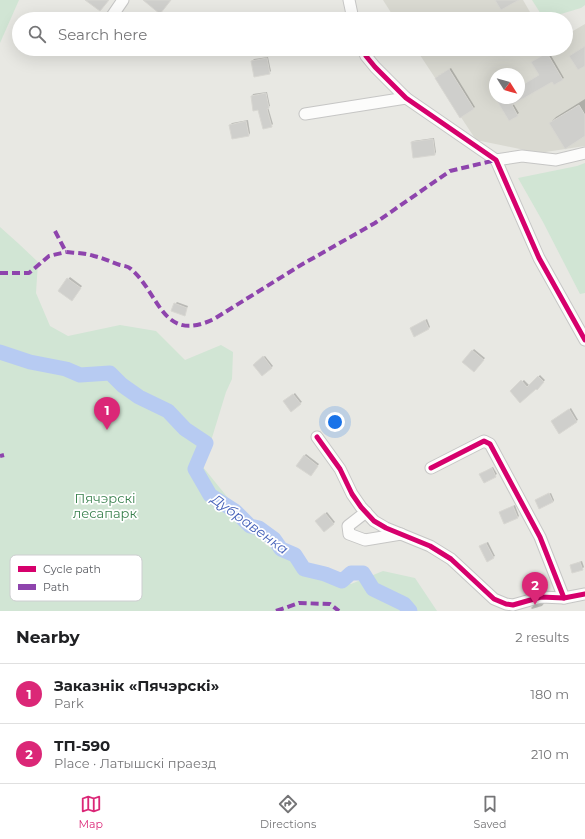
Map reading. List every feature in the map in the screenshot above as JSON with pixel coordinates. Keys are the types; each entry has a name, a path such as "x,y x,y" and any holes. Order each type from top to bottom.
{"street":[{"path":"115,12 123,0"},
{"path":"349,0 352,12"},
{"path":"366,56 374,67 406,98 496,160 539,258 585,340"},
{"path":"305,114 406,98"},
{"path":"496,160 522,156 556,160 585,153"},
{"path":"317,437 340,469 352,494 374,521 386,528 430,546 451,559 494,599 513,605 542,597 564,598 585,594"},
{"path":"431,468 484,440 490,444 540,537 564,598"},
{"path":"366,512 348,526 349,534 365,540 401,534"}],"shaded area":[{"path":"383,0 523,0 530,12 391,12"},
{"path":"585,24 585,146 539,153 476,140 421,56 573,56 573,31"}],"green space":[{"path":"0,0 19,0 14,12 12,12 12,16 0,43"},
{"path":"532,0 585,0 585,5 581,8 568,12 540,12"},
{"path":"585,163 585,293 580,294 543,222 518,178"},
{"name":"Пячэрскі лесапарк","path":"0,227 38,262 36,293 50,326 68,336 120,325 156,331 185,360 221,345 233,352 232,379 226,392 203,467 266,545 351,584 383,571 415,578 437,611 0,611"}],"building":[{"path":"85,0 109,0 100,11"},
{"path":"143,0 171,0 162,12 158,12"},
{"path":"495,0 519,0 501,10"},
{"path":"585,46 585,66 578,70 569,56 573,56 573,54"},
{"path":"542,56 549,56 563,80 554,85 552,82 525,98 525,83 539,75 531,62"},
{"path":"267,58 270,74 254,77 251,61"},
{"path":"449,69 474,109 460,118 435,78"},
{"path":"266,93 269,108 267,109 272,127 263,129 258,110 253,111 251,96"},
{"path":"499,104 514,104 512,105 518,116 509,121"},
{"path":"579,105 585,115 585,136 565,149 549,123"},
{"path":"246,121 249,136 232,139 229,125"},
{"path":"433,139 435,155 413,158 411,142"},
{"path":"67,278 81,288 72,301 58,291"},
{"path":"174,303 187,308 185,316 171,311"},
{"path":"425,320 429,329 414,337 410,328"},
{"path":"472,350 484,360 474,372 462,362"},
{"path":"263,356 272,368 262,376 253,365"},
{"path":"538,376 544,382 537,390 536,389 520,403 510,391 521,380 527,387"},
{"path":"293,394 301,404 291,412 283,401"},
{"path":"569,409 577,422 559,434 551,421"},
{"path":"304,455 318,466 311,476 296,466"},
{"path":"492,468 496,477 484,483 479,474"},
{"path":"549,493 553,502 539,509 535,500"},
{"path":"513,506 518,518 504,524 499,512"},
{"path":"325,513 334,524 324,532 315,521"},
{"path":"486,543 494,558 487,562 479,546"},
{"path":"580,562 583,570 572,573 570,565"}],"waterway":[{"name":"Дубравенка","path":"0,352 30,362 66,369 80,375 110,373 122,385 139,397 168,411 185,429 206,443 195,469 210,495 235,511 250,526 259,528 274,539 281,549 295,555 304,569 325,574 342,581 351,573 363,573 373,589 404,604 410,611"}],"marked path":[{"path":"55,231 66,252 91,255 129,267 141,279 164,313 173,321 183,325 197,325 214,319 301,265 375,223 450,171 496,160"},
{"path":"0,273 29,273 49,256 66,252"},
{"path":"0,456 4,455"},
{"path":"276,611 299,603 330,604 339,611"}],"cycle path":[{"path":"366,56 406,98 496,160 539,258 585,340"},
{"path":"317,437 340,469 352,494 361,507 374,521 386,528 430,546 451,559 494,599 513,605 541,597 564,598 585,594"},
{"path":"431,468 484,441 490,444 540,537 564,598"}],"place":[{"name":"Заказнік «Пячэрскі»","path":"107,430"},
{"name":"ТП-590","path":"535,605"}]}
